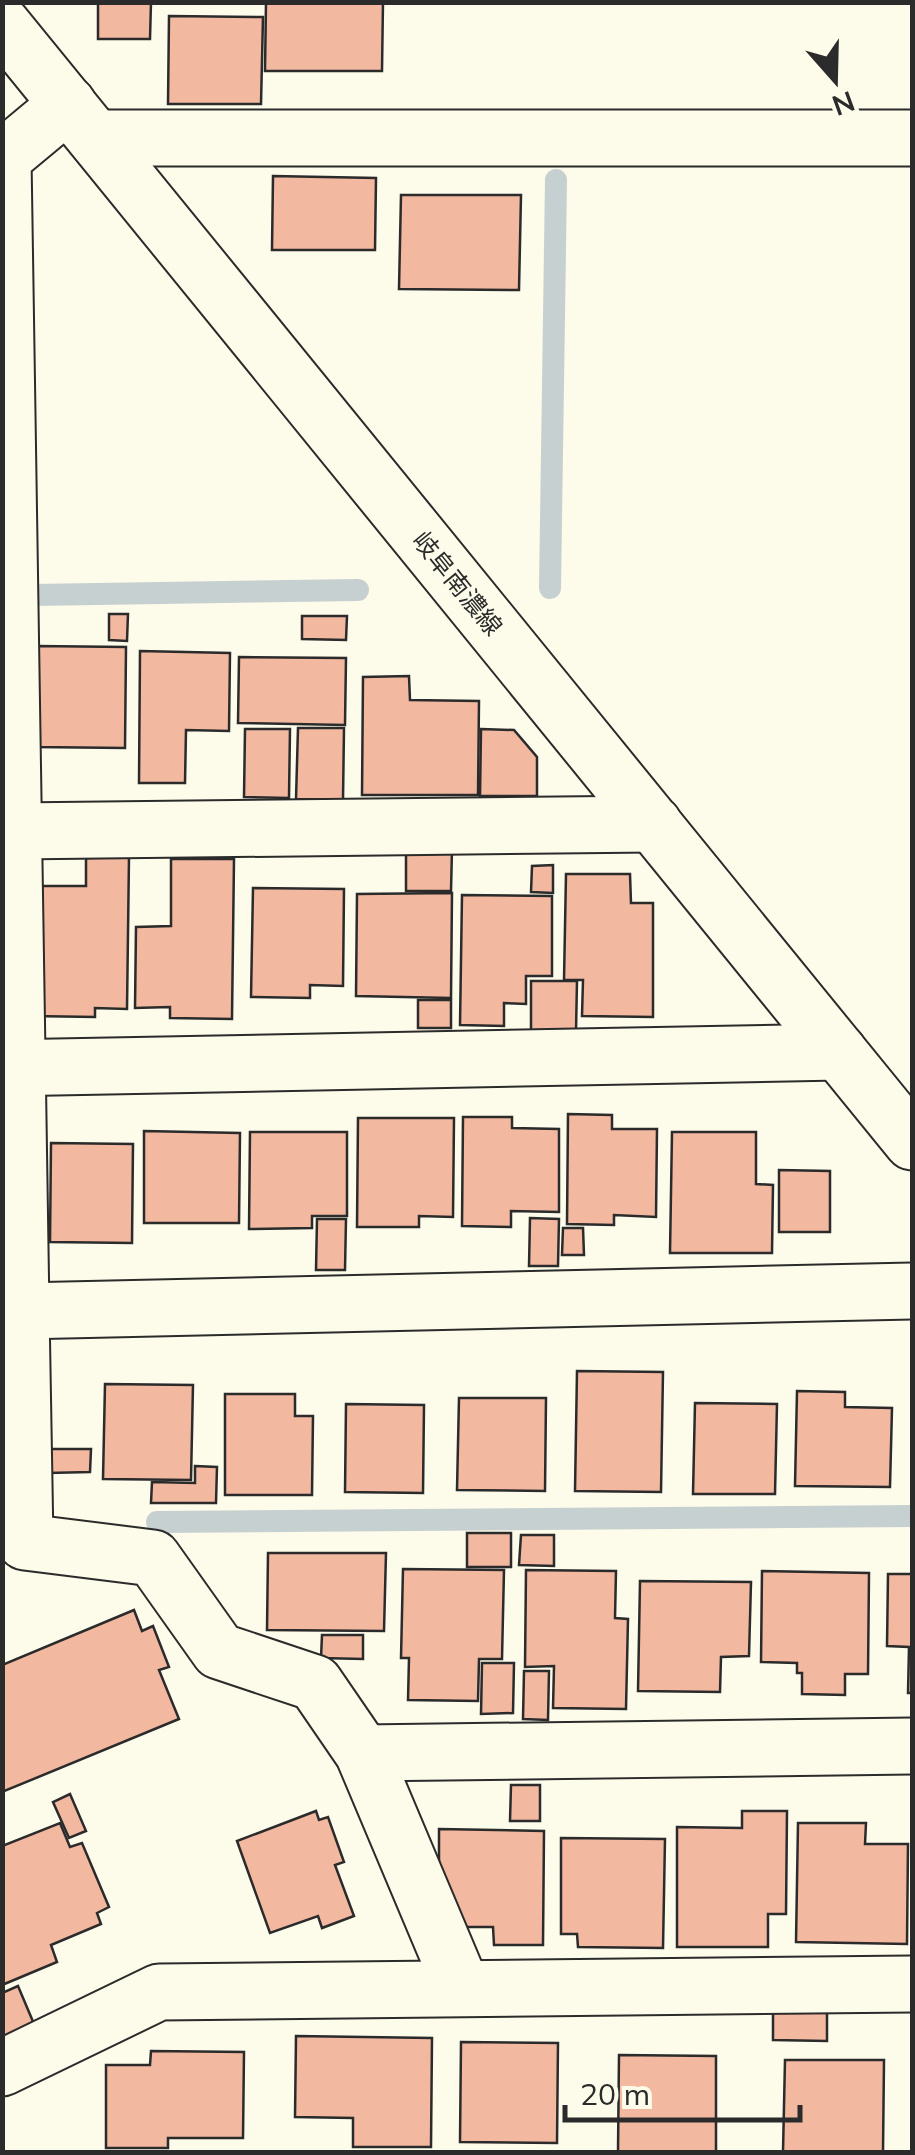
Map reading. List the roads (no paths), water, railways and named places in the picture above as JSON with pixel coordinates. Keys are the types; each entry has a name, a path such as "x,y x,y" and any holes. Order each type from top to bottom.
{"street":[{"name":"岐阜南濃線","path":"2,24 912,1142"},
{"path":"462,1988 363,1753 314,1683 219,1651 153,1558 25,1542 21,1311 10,1068 14,832 3,158 82,121 912,138"},
{"path":"14,832 654,824"},
{"path":"10,1068 839,1052"},
{"path":"21,1311 912,1290"},
{"path":"363,1753 912,1746"},
{"path":"2,2068 159,1992 912,1984"}],"waterway":[{"path":"550,588 556,180"},
{"path":"32,595 358,590"},
{"path":"157,1522 912,1516"}]}
